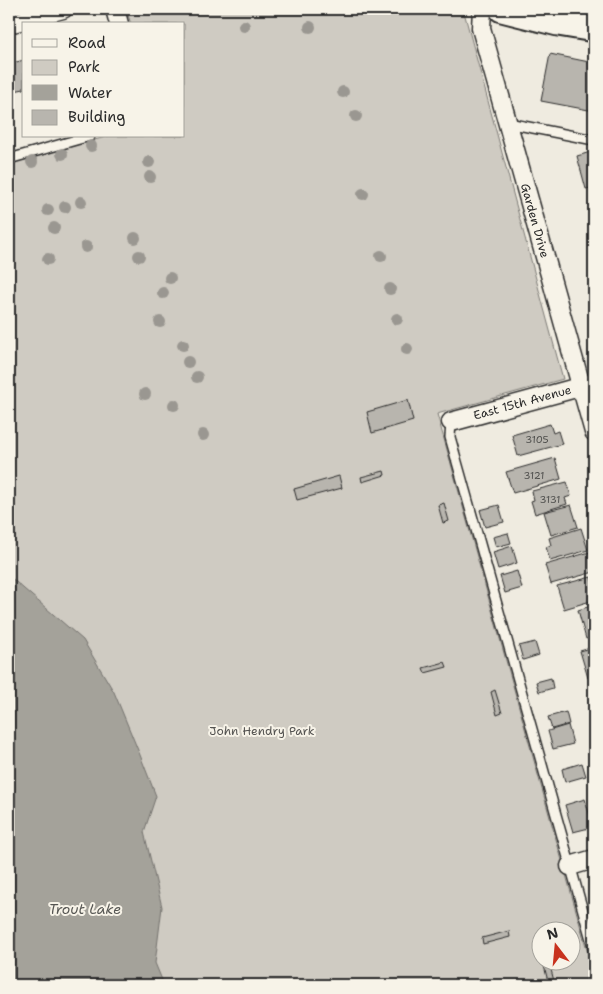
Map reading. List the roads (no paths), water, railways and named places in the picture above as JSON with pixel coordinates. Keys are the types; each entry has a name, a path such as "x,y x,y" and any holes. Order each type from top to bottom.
{"street":[{"path":"9,24 63,9"},
{"path":"114,9 117,22"},
{"name":"Garden Drive","path":"482,9 481,28 588,385 594,432"},
{"path":"502,9 558,23 594,29"},
{"name":"East 15th Avenue","path":"451,422 588,385"},
{"path":"570,866 594,859"}],"lane":[{"path":"508,123 594,140"},
{"path":"9,159 83,138"},
{"path":"451,422 450,437 594,950"}],"water":[{"name":"Trout Lake","path":"9,576 83,640 114,692 140,755 156,796 144,832 162,907 155,963 162,980 169,985 9,985"}],"park label":[{"name":"John Hendry Park","path":"262,731"}]}
